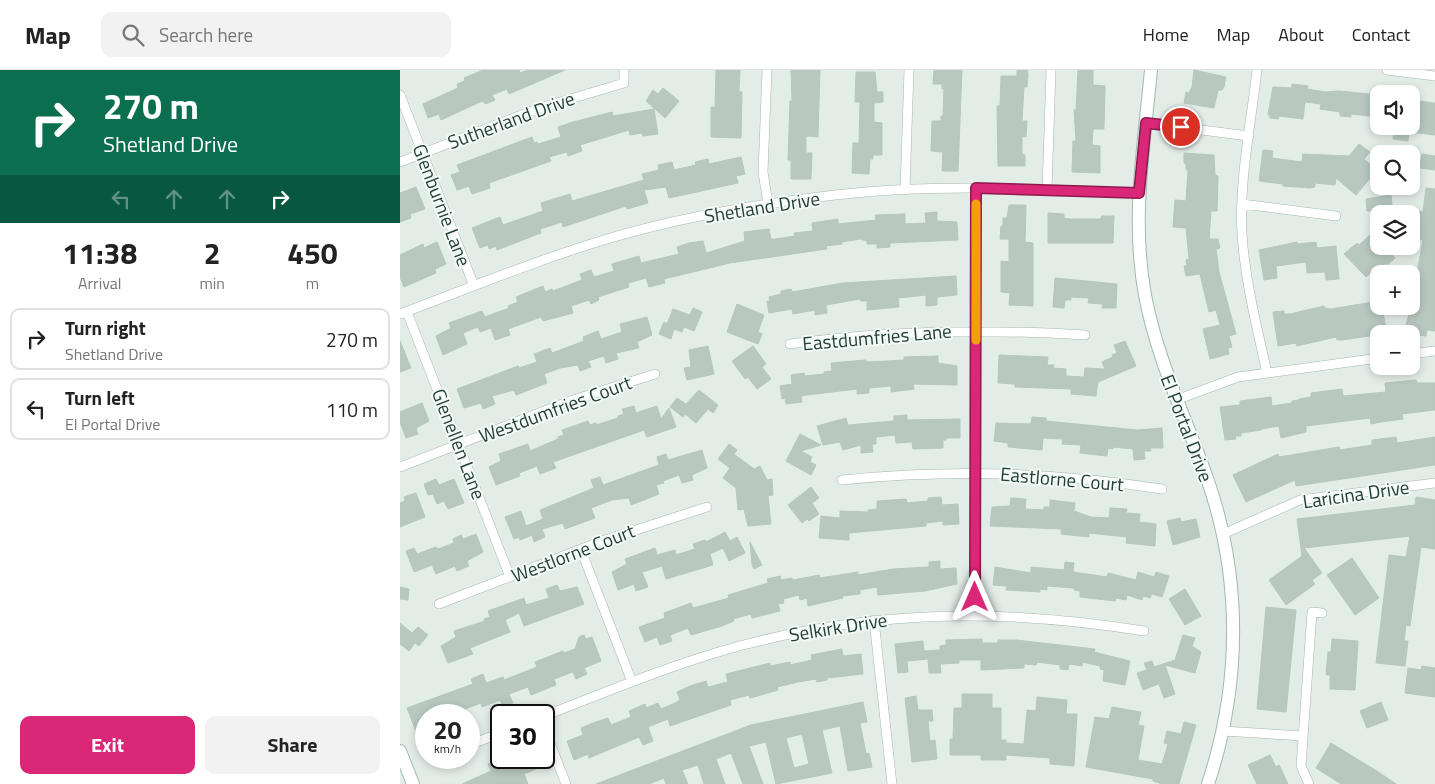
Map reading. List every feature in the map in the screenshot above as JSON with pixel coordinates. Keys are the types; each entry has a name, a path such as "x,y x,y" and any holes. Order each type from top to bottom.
{"street":[{"name":"Sutherland Drive","path":"400,162 566,99 624,83 624,70"},
{"path":"767,70 763,172 768,204"},
{"path":"905,189 909,70"},
{"path":"1047,189 1052,70"},
{"name":"El Portal Drive","path":"1151,70 1139,193 1138,229 1145,294 1160,357 1208,480 1223,534 1231,587 1234,627 1230,691 1223,731 1208,784"},
{"path":"1257,70 1242,204 1242,232 1247,281 1268,373"},
{"path":"1387,70 1435,76"},
{"name":"Glenburnie Lane","path":"400,95 474,286"},
{"path":"1146,123 1249,136"},
{"path":"975,614 976,188"},
{"name":"Shetland Drive","path":"404,313 542,260 608,239 719,212 768,204 836,195 905,189 1047,189 1139,193"},
{"path":"1242,204 1336,216"},
{"name":"Glenellen Lane","path":"404,313 459,444 510,577"},
{"name":"Eastdumfries Lane","path":"790,344 874,334 976,330 1085,335"},
{"path":"1420,353 1435,351"},
{"path":"1176,400 1219,382 1268,373 1370,359"},
{"name":"Westdumfries Court","path":"400,467 570,401 655,374"},
{"name":"Eastlorne Court","path":"842,480 910,474 976,472 1065,476 1162,489"},
{"name":"Laricina Drive","path":"1223,534 1300,500 1435,483"},
{"name":"Westlorne Court","path":"440,604 653,523 707,507"},
{"path":"581,550 632,682"},
{"path":"1309,784 1301,766 1312,612 1322,613"},
{"name":"Selkirk Drive","path":"555,712 632,682 742,645 787,634 874,620 975,614 1056,618 1144,631"},
{"path":"874,620 892,784"},
{"path":"1223,731 1303,736"},
{"path":"400,751 413,784"},
{"path":"555,756 566,784"}],"building":[{"path":"483,70 519,70 520,73 528,70 565,70 509,94 507,89 492,95 495,100 486,104 482,101 441,120 439,114 428,118 423,104 458,88 457,84 465,81 464,78"},
{"path":"716,70 740,70 739,92 742,92 741,138 711,137 711,107 715,107"},
{"path":"791,70 820,70 818,137 806,136 806,153 812,153 811,179 791,179 791,160 788,160 790,101 792,101"},
{"path":"934,70 962,70 958,171 942,171 943,152 931,151 932,121 941,121 941,116 943,116 944,89 942,89 942,84 933,84"},
{"path":"1017,70 1027,70 1028,74 1027,87 1024,87 1022,121 1027,121 1026,137 1022,136 1022,154 1025,155 1025,166 998,166 997,106 1000,106 1001,76 1017,76"},
{"path":"1078,70 1093,70 1093,85 1105,86 1104,129 1093,129 1092,145 1100,146 1100,173 1072,172 1073,141 1076,141 1074,110 1076,110"},
{"path":"1194,70 1226,77 1224,87 1222,90 1218,90 1214,108 1184,103 1186,92 1189,93 1192,87"},
{"path":"856,72 875,72 877,92 883,92 883,102 874,103 874,122 882,123 882,155 873,155 873,159 870,159 869,174 852,173 853,143 859,143 860,102 855,102"},
{"path":"1292,84 1308,86 1307,89 1325,92 1339,91 1370,94 1370,116 1351,114 1351,117 1340,116 1340,112 1320,109 1321,104 1305,102 1303,119 1279,116 1278,119 1270,118 1270,115 1268,115 1273,87 1292,88"},
{"path":"663,88 679,101 665,118 646,101 653,90 658,94"},
{"path":"1420,101 1435,103 1435,135 1420,133"},
{"path":"654,109 658,134 643,136 642,133 630,135 629,130 580,145 582,151 568,156 567,152 549,157 551,161 489,183 490,188 472,194 469,186 457,190 451,175 460,172 457,165 532,137 534,143 537,142 538,144 561,137 558,127 573,122 612,112 613,116"},
{"path":"1394,135 1409,135 1408,141 1393,139"},
{"path":"1359,144 1370,152 1364,159 1370,164 1370,178 1356,195 1336,178 1335,185 1315,183 1315,187 1310,188 1283,186 1283,184 1259,181 1263,150 1273,151 1272,158 1302,162 1303,154 1349,156"},
{"path":"1184,153 1214,155 1215,175 1218,176 1217,211 1211,211 1209,239 1218,239 1220,248 1216,249 1219,272 1236,334 1229,336 1232,347 1228,348 1229,354 1210,359 1203,329 1220,325 1216,310 1209,312 1200,274 1186,276 1184,266 1187,266 1186,260 1189,259 1186,228 1173,227 1175,200 1186,201 1188,170 1186,170 1186,164 1184,163"},
{"path":"1422,154 1435,156 1435,170 1420,168"},
{"path":"741,157 745,174 736,176 738,183 669,198 666,187 644,190 648,203 627,209 626,206 563,227 562,222 540,229 541,233 497,250 496,246 489,249 488,245 480,248 472,228 500,217 503,225 543,211 541,203 570,194 572,201 644,180 642,174 659,170 658,165 672,162 674,170 696,165 695,162 708,159 709,164"},
{"path":"416,187 425,209 410,214 411,218 400,222 400,193"},
{"path":"1426,188 1435,189 1435,331 1427,330 1426,336 1420,335 1420,325 1406,325 1409,315 1420,315 1420,265 1418,265 1423,240 1420,240 1420,211 1423,212"},
{"path":"1391,195 1392,205 1370,205 1370,211 1367,211 1366,199"},
{"path":"1009,205 1026,205 1025,242 1033,243 1033,306 1009,305 1010,293 1001,292 1001,261 1009,262 1009,239 1000,239 1001,226 1003,226 1003,218 1007,218"},
{"path":"937,212 937,221 957,222 958,240 890,243 890,247 877,248 877,244 867,244 867,241 860,239 826,246 827,249 730,263 664,279 665,283 649,287 646,278 628,283 629,287 598,297 599,300 591,304 589,300 571,306 573,313 543,321 541,317 508,329 510,335 495,340 491,328 480,332 478,327 463,333 467,344 443,355 436,336 451,328 449,323 482,311 485,317 509,308 508,306 518,302 516,297 543,286 545,292 552,289 553,291 582,280 580,274 591,270 594,277 614,271 612,264 639,256 641,263 679,254 677,247 689,243 703,241 706,253 745,241 744,232 769,229 771,239 776,239 795,236 794,233 813,231 812,223 838,219 838,224 876,220 875,215 905,214 905,224 926,223 925,213"},
{"path":"1048,213 1064,214 1064,218 1070,219 1100,219 1102,216 1114,216 1113,243 1048,243"},
{"path":"1370,235 1370,255 1392,255 1395,258 1387,265 1386,263 1384,265 1370,265 1370,273 1366,277 1344,254 1357,243 1359,245"},
{"path":"437,242 446,264 435,269 436,273 404,287 400,277 400,255 423,244 424,248"},
{"path":"1297,242 1298,244 1316,242 1317,248 1336,246 1339,279 1326,280 1325,272 1307,273 1306,262 1276,266 1277,278 1264,280 1259,250"},
{"path":"956,276 957,295 937,297 937,305 926,306 926,295 898,298 899,307 867,310 867,301 861,301 860,299 826,305 827,313 815,315 815,310 793,314 792,309 769,313 767,301 770,301 769,297 781,294 781,291 791,289 792,292 843,283"},
{"path":"1055,278 1117,284 1116,308 1102,308 1103,304 1088,303 1089,298 1071,297 1071,300 1065,300 1064,308 1053,307"},
{"path":"1370,302 1370,315 1384,315 1385,325 1370,325 1370,336 1342,340 1337,340 1336,337 1297,346 1296,343 1278,346 1273,312 1284,311 1284,314 1290,314 1324,306 1331,309"},
{"path":"737,304 764,315 758,332 762,334 758,344 727,332"},
{"path":"693,308 702,312 694,331 684,327 682,332 674,329 671,339 659,334 664,322 667,324 673,309 690,315"},
{"path":"647,317 652,335 637,342 639,348 616,353 618,359 606,363 604,356 588,361 591,367 580,371 578,365 560,368 544,374 547,383 516,395 514,390 492,396 495,404 483,409 481,403 464,408 457,389 518,366 519,368 537,362 534,354 550,348 552,353 584,341 583,337 598,331 601,339 622,332 620,324"},
{"path":"400,341 411,368 400,372"},
{"path":"1125,341 1136,366 1098,382 1096,396 1071,394 1071,389 1015,387 1015,384 998,383 999,355 1048,357 1047,365 1054,365 1053,368 1066,369 1066,376 1084,377 1085,368 1105,369 1102,362 1117,353 1114,345"},
{"path":"708,346 714,374 687,380 684,368 691,367 689,350"},
{"path":"753,346 766,364 762,367 771,379 757,389 748,377 745,379 732,361"},
{"path":"938,356 938,363 957,366 957,385 913,384 914,389 891,392 891,386 869,388 869,393 857,394 857,389 801,396 802,402 786,404 785,398 782,399 780,386 792,384 791,375 804,373 805,376 824,374 824,372 832,371 831,363 866,360 866,362 904,360 904,357"},
{"path":"1416,380 1417,383 1435,383 1435,410 1402,414 1403,419 1371,424 1370,418 1306,426 1306,432 1281,438 1279,426 1241,433 1241,436 1235,436 1236,439 1225,440 1220,407 1240,405 1240,401 1271,397 1272,406 1292,403 1292,401 1311,397 1311,393 1342,389 1343,396 1386,392 1385,383"},
{"path":"699,390 718,405 713,413 708,409 696,423 685,414 683,417 670,407 677,398 686,404"},
{"path":"422,403 429,421 416,428 418,434 406,438 400,422 400,412"},
{"path":"634,406 636,413 657,406 661,419 669,408 676,427 647,437 644,430 553,462 556,468 540,474 537,466 519,473 520,476 496,485 489,467 501,461 499,454 528,444 530,451 558,439 558,437 564,435 562,430 588,421 590,425 596,423 596,425 618,418 618,416 624,414 622,409"},
{"path":"907,415 907,420 960,419 960,438 946,438 946,440 943,440 943,448 913,449 912,442 896,443 895,435 876,437 876,444 872,444 873,452 861,453 861,445 843,450 840,442 823,445 817,426 846,418 848,425 894,421 894,416"},
{"path":"1032,417 1046,418 1046,421 1137,430 1162,428 1163,448 1150,448 1151,451 1144,451 1145,459 1134,460 1133,449 1108,448 1107,456 1080,453 1081,445 1062,444 1063,439 1043,438 1042,450 1008,447 1008,443 994,441 996,423 1031,424"},
{"path":"800,434 821,445 801,451 812,457 810,462 816,465 811,475 786,461"},
{"path":"1396,437 1397,443 1435,437 1435,465 1296,486 1295,480 1246,502 1233,475 1278,454 1279,457 1339,447 1340,450 1372,445 1372,440"},
{"path":"729,444 737,450 734,454 754,469 760,466 767,480 772,479 773,495 768,496 771,524 748,526 744,509 738,510 736,488 723,478 730,468 718,459"},
{"path":"702,450 707,468 692,475 693,480 682,483 679,475 656,485 659,494 631,505 629,498 612,500 591,508 595,518 565,529 563,523 542,529 545,537 534,542 532,535 520,540 519,537 514,539 505,517 521,511 526,526 543,519 540,510 594,488 591,480 600,477 603,485 659,465 657,457 666,454 668,460"},
{"path":"436,479 439,485 454,479 464,503 448,509 444,501 437,504 433,494 428,495 424,484"},
{"path":"811,487 819,498 812,503 819,514 809,521 807,519 802,523 788,505"},
{"path":"416,493 425,517 400,527 400,503 405,501 404,497"},
{"path":"941,497 942,505 958,504 959,524 943,525 943,521 926,523 926,526 849,533 849,540 819,538 821,516 840,518 840,511 868,512 868,510 877,509 877,501 906,499 907,503 928,501 928,498"},
{"path":"1416,497 1435,500 1435,549 1421,547 1410,626 1406,625 1404,641 1408,641 1405,666 1376,663 1389,555 1406,557 1410,536 1304,548 1322,573 1312,580 1315,584 1286,605 1269,580 1302,556 1297,519 1415,505"},
{"path":"1011,498 1026,499 1025,509 1044,510 1044,507 1050,507 1050,500 1075,503 1074,511 1091,517 1109,518 1110,508 1127,509 1126,513 1140,514 1139,522 1156,524 1155,546 1126,543 1127,537 1089,533 1089,537 1061,534 1061,529 990,526 992,507 1010,506"},
{"path":"1180,518 1181,522 1196,519 1200,537 1173,545 1167,521"},
{"path":"725,532 730,541 737,537 745,553 729,561 723,548 710,554 713,565 666,579 662,566 642,572 648,587 636,591 634,584 618,590 612,572 627,564 625,559 655,548 657,555 675,550 676,555 695,549 693,544 705,540 706,542"},
{"path":"476,534 483,552 467,561 469,566 457,571 455,566 436,574 432,565 414,572 406,551 414,548 417,554 436,547 438,549 454,543 453,539 461,535 463,539"},
{"path":"750,542 762,565 754,569 752,564"},
{"path":"1352,558 1379,598 1355,615 1327,575"},
{"path":"940,561 940,569 956,568 957,584 925,591 878,595 877,587 860,590 860,594 842,596 843,598 808,606 807,598 800,600 799,595 783,599 784,603 778,604 780,611 752,618 751,614 733,619 734,621 722,626 691,635 688,628 670,635 672,641 660,645 657,637 645,642 639,627 665,618 664,613 691,603 693,608 729,598 728,595 768,583 767,579 780,576 781,580 792,578 793,580 819,575 820,578 858,572 858,575 893,569 929,567 929,562"},
{"path":"1065,562 1074,563 1073,572 1107,577 1108,573 1136,580 1138,572 1154,577 1156,572 1169,576 1162,597 1152,594 1150,598 1143,596 1142,600 1127,595 1126,600 1116,598 1115,601 1080,597 1080,591 1074,590 1074,588 1047,586 1047,590 1040,589 1040,592 1006,590 1007,586 993,585 995,567 1031,573 1031,567 1064,570"},
{"path":"557,585 560,591 577,587 584,604 524,626 519,613 505,620 510,632 470,648 473,654 448,663 441,646 456,637 454,631 485,621 484,619 490,617 488,611 524,598 526,605 549,598 546,589"},
{"path":"400,587 409,589 408,600 400,599"},
{"path":"1185,589 1201,616 1185,625 1169,599"},
{"path":"1266,607 1296,610 1286,712 1257,709"},
{"path":"400,623 412,633 418,627 428,635 419,646 415,643 409,651 400,644"},
{"path":"584,635 586,639 592,637 601,661 584,668 587,674 576,679 573,672 554,679 556,685 531,695 528,687 509,694 513,703 510,704 502,704 500,700 482,707 481,703 418,704 473,684 471,679 483,674 486,683 503,677 504,680 537,667 535,662 563,651 564,653 575,649 579,637"},
{"path":"1183,635 1195,638 1192,646 1201,652 1195,673 1165,665 1175,694 1164,698 1159,684 1143,690 1137,673 1147,670 1144,663 1152,661 1154,667 1175,660"},
{"path":"982,639 982,643 998,643 998,640 1016,640 1095,649 1094,652 1130,661 1125,685 1103,681 1104,670 1100,669 1100,666 1082,662 1082,666 1069,664 1068,670 1060,669 1060,665 1037,662 1036,665 1024,664 1024,668 981,670 981,660 959,660 959,663 940,664 941,673 929,673 928,659 907,661 908,672 898,673 895,644 923,641 924,651 940,650 940,646 946,645 946,640"},
{"path":"1332,639 1358,641 1355,690 1330,689 1330,675 1326,675 1328,652 1331,652"},
{"path":"842,649 843,656 861,654 863,674 827,678 827,680 817,682 816,679 798,682 777,687 778,690 750,698 749,695 730,700 731,705 670,726 668,719 648,727 653,741 643,745 639,737 589,758 588,754 574,760 567,741 583,735 581,728 593,723 608,718 611,725 631,717 629,711 645,704 646,708 658,703 661,709 680,700 677,692 690,686 706,681 708,687 728,682 726,674 770,663 770,666 790,662 790,665 812,660 811,655"},
{"path":"1422,666 1435,668 1435,697 1405,693 1408,668 1421,670"},
{"path":"962,694 992,694 992,708 1001,708 1001,740 1006,740 1006,743 1024,744 1027,710 1036,711 1037,697 1067,700 1066,714 1077,714 1074,766 1050,764 1050,758 1006,755 1006,760 981,760 981,755 950,755 950,739 953,739 954,708 962,708"},
{"path":"916,696 918,710 932,710 933,721 928,721 930,741 935,740 937,759 912,762 905,698"},
{"path":"863,702 867,722 860,723 866,754 869,753 872,767 848,771 840,726 822,730 832,773 776,784 766,742 749,746 763,784 743,784 731,753 716,759 725,784 704,784 698,765 682,770 688,784 666,784 664,778 649,784 596,784 751,725","holes":["802,734 809,764 794,768 786,738"]},
{"path":"1381,702 1388,720 1367,728 1360,711"},
{"path":"415,705 415,729 407,708"},
{"path":"1112,707 1141,712 1138,725 1144,726 1138,760 1162,764 1168,744 1164,743 1167,731 1181,734 1184,722 1196,725 1179,784 1162,784 1153,781 1153,779 1086,767 1095,717 1109,719"},
{"path":"1331,743 1396,784 1341,784 1316,768"},
{"path":"1270,755 1276,767 1279,765 1288,784 1257,784 1248,765"},
{"path":"490,769 536,769 524,774 528,784 462,784 491,771"}],"slow traffic":[{"path":"976,204 976,340"}],"route":[{"path":"975,597 976,188 1139,193 1146,123 1181,127"}]}
